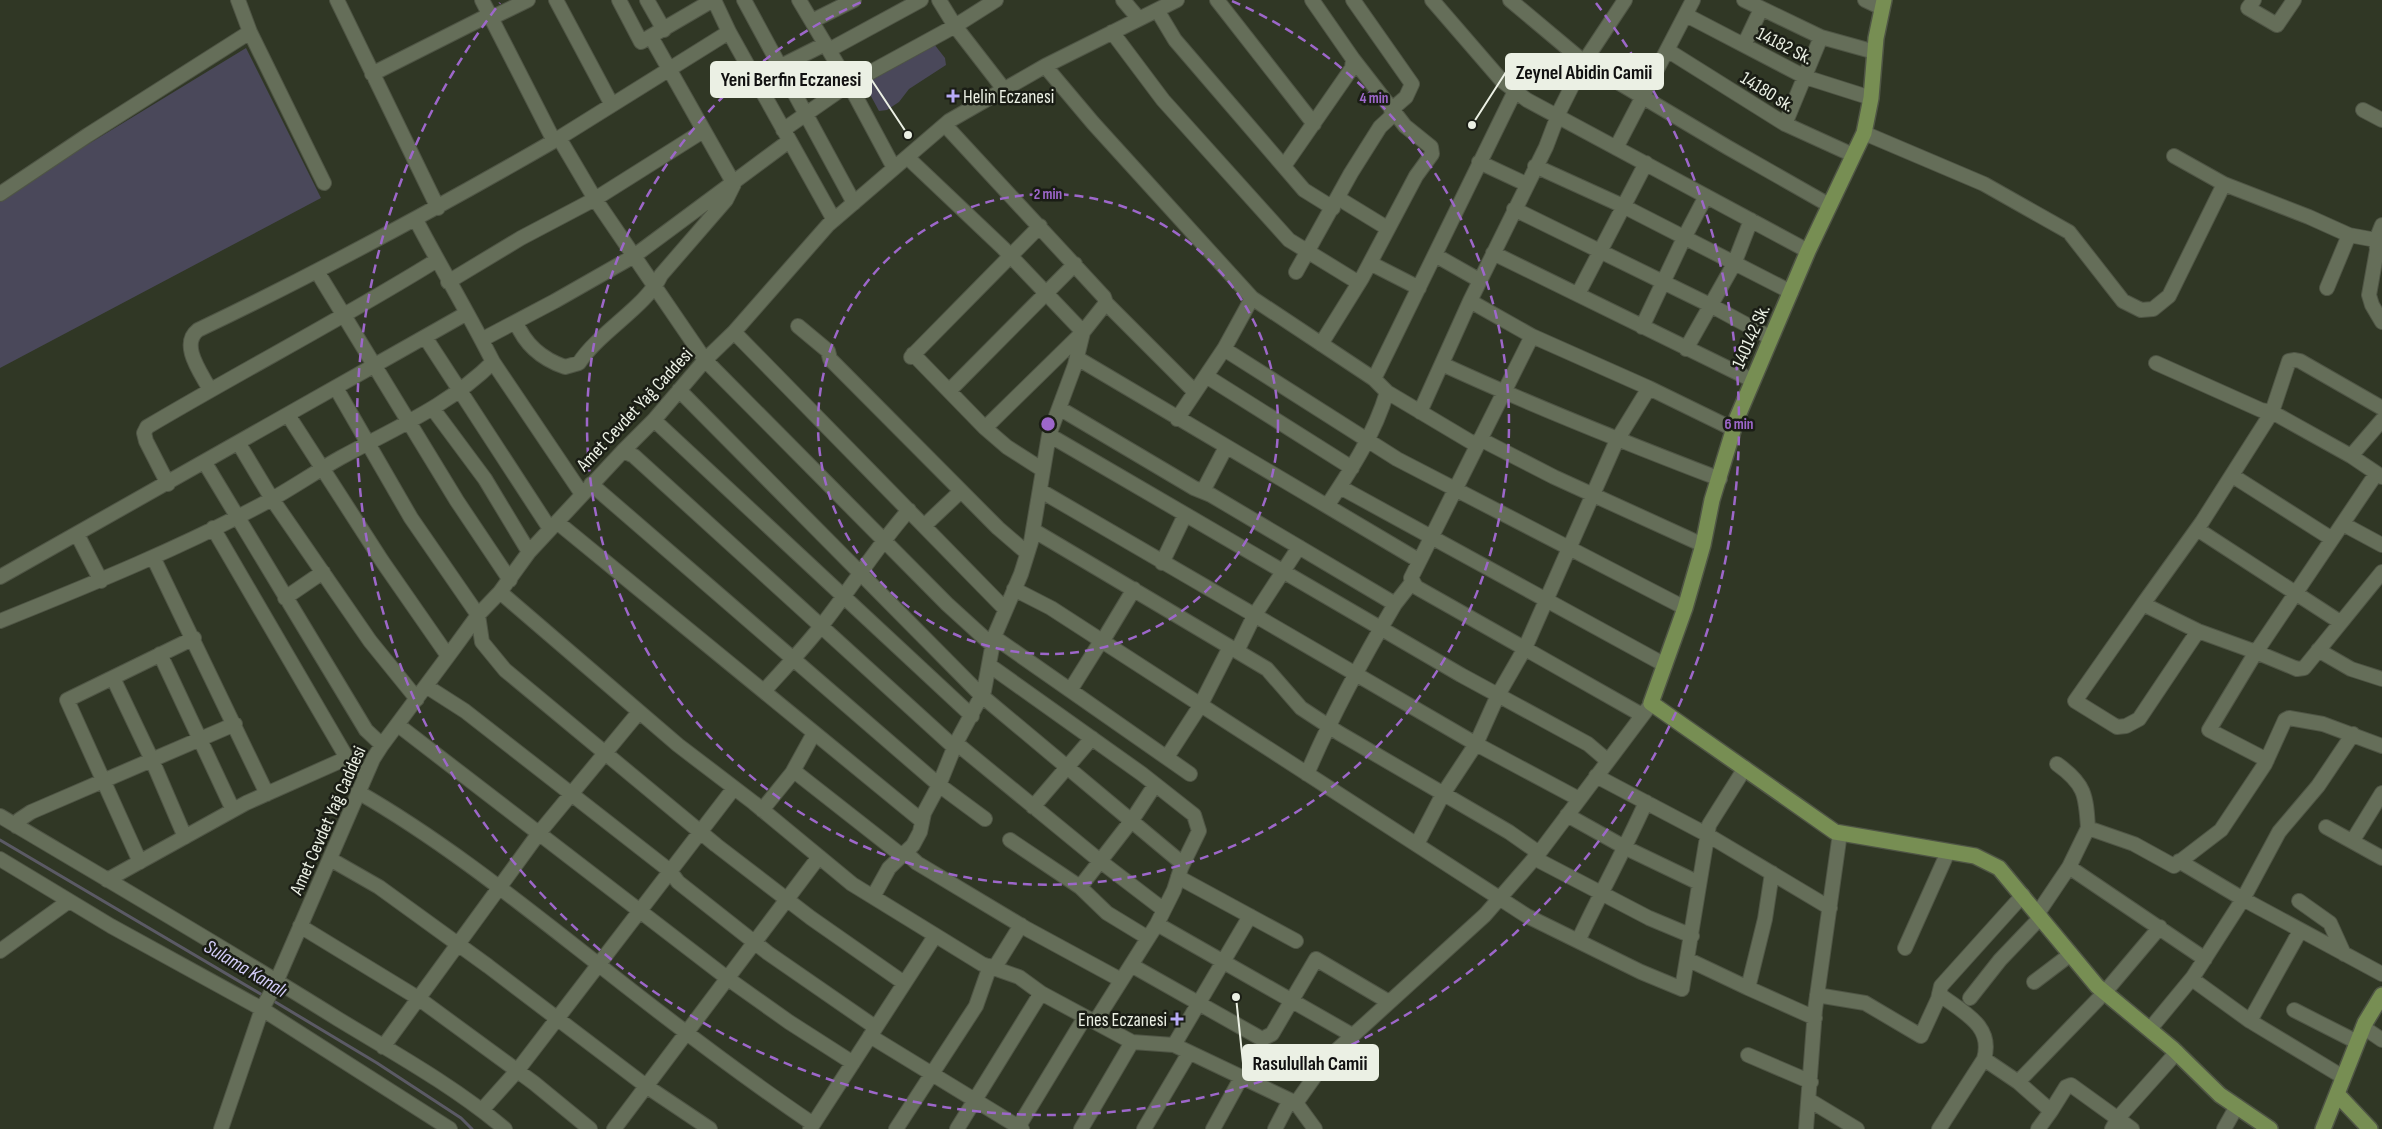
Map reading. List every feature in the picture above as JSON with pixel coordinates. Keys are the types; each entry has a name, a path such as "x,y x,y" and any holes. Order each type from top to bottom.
{"main road":[{"name":"140142 Sk.","path":"1650,703 1685,608 1703,545 1712,500 1720,479 1733,429 1752,380 1808,251 1864,132 1871,98 1875,52 1883,4"},
{"path":"1650,703 1835,832 1975,856 1999,868 2104,992 2177,1052 2220,1095 2270,1129"},
{"path":"2323,1129 2363,1027 2382,994"},
{"path":"2337,1094 2370,1129"}],"street":[{"path":"238,0 250,32 324,183"},
{"path":"482,0 556,140 705,360 947,604 993,641 1071,690 1190,774"},
{"path":"372,74 490,16 528,0"},
{"path":"556,0 612,105"},
{"path":"619,0 641,42 651,38 714,0 729,32 834,220"},
{"path":"647,0 664,30"},
{"path":"744,0 854,202"},
{"path":"799,0 849,84 894,168"},
{"path":"812,21 854,0"},
{"path":"755,79 827,47 921,0"},
{"path":"939,0 955,26 1004,88"},
{"path":"483,339 634,256 734,184 786,136 806,114 849,84 955,26 996,0"},
{"path":"1123,0 1139,19"},
{"name":"Amet Cevdet Yağ Caddesi","path":"221,1129 263,1007 275,984 366,775 382,746 478,616 510,580 529,552 586,489 654,420 705,360 734,332 834,220 854,202 945,125 1004,88 1177,0"},
{"path":"1217,0 1314,124"},
{"path":"1312,0 1393,112 1405,126 1431,147 1432,154 1416,176 1359,283 1321,344"},
{"path":"1296,272 1351,173 1380,127 1406,97 1412,84 1353,0"},
{"path":"1432,0 1502,81 1515,91 1557,117 1808,251"},
{"path":"1510,0 1584,62 1829,205"},
{"path":"1420,412 1479,280 1584,62 1625,0"},
{"path":"1616,148 1641,96 1686,15 1692,0"},
{"path":"1744,0 1821,37 1875,52"},
{"path":"1864,0 1883,4"},
{"path":"2254,0 2248,8 2277,25 2294,0"},
{"path":"342,2 372,74 438,208"},
{"path":"1744,45 1761,9"},
{"path":"1157,10 1175,40 1304,190 1336,203 1387,228"},
{"name":"14182 Sk.","path":"1686,15 1806,77 1871,98"},
{"path":"0,194 88,135 250,32"},
{"path":"210,390 190,348 191,340 195,333 318,272 438,208 556,140 729,32"},
{"path":"1112,32 1163,100 1289,240 1359,283"},
{"path":"1785,124 1821,37"},
{"path":"651,38 734,184"},
{"name":"14180 sk.","path":"1667,50 1785,124 1853,155"},
{"path":"1284,166 1348,76 1353,59"},
{"path":"1045,66 1093,124 1252,298 1374,379 1387,392 1420,412 1478,442 1703,545"},
{"path":"1374,379 1515,91"},
{"path":"2363,110 2382,120"},
{"path":"945,125 1075,264 1104,297 1106,303 1196,392"},
{"path":"448,282 521,238 595,199 704,131"},
{"path":"1864,132 1984,184 2062,228 2078,241 2124,301 2141,310 2153,309 2162,304 2169,296 2224,184"},
{"path":"2174,156 2224,184 2309,217 2349,235 2376,240"},
{"path":"907,157 1010,255 1083,332"},
{"path":"1479,162 1526,184"},
{"path":"1578,294 1646,163"},
{"path":"1535,166 1623,206 1791,292"},
{"path":"516,322 524,340 536,352 558,364 572,367 579,363 586,352 617,321 655,288 661,275 726,200 734,184"},
{"path":"1642,327 1706,196"},
{"path":"1514,209 1712,306 1771,338"},
{"path":"416,220 448,282 483,339 493,362 586,489 793,659 939,785 985,820"},
{"path":"1686,349 1734,264 1751,220"},
{"path":"2382,225 2376,240 2377,250 2370,295 2372,305 2382,322"},
{"path":"1040,226 912,356 950,390 985,428 1006,447 1043,470"},
{"path":"2327,288 2349,235"},
{"path":"1493,253 1752,380"},
{"path":"1435,255 1479,280"},
{"path":"168,484 146,441 144,433 147,427 210,390 344,317 437,260"},
{"path":"1370,263 1419,288"},
{"path":"950,390 1075,264"},
{"path":"318,272 457,501 510,580"},
{"path":"1177,419 1224,349 1252,298"},
{"path":"1470,301 1532,336 1649,388 1733,429"},
{"path":"985,428 1083,332 1106,303"},
{"path":"0,577 168,484 467,313"},
{"path":"798,326 828,351 830,359 962,491 1028,553"},
{"path":"734,332 1005,609"},
{"path":"874,895 889,868 913,845 920,832 931,798 939,785 955,745 982,696 993,641 1028,553 1041,491 1049,435 1077,358 1083,332"},
{"path":"1275,1129 1293,1102 1327,1059 1485,915 1501,897 1537,855 1650,703 1525,648 1416,586 1411,578 1430,536 1532,336"},
{"path":"425,337 459,391 554,526 764,691 922,821"},
{"path":"1224,349 1397,458 1685,608"},
{"path":"1077,358 1177,419 1418,560"},
{"path":"2198,631 2139,719 2126,726 2117,727 2075,701 2233,476 2272,412 2286,365 2294,360 2382,408"},
{"path":"0,621 101,581 272,499 321,469 433,409 459,391 493,362"},
{"path":"2156,363 2261,410 2272,412 2351,456 2379,476 2332,539 2256,652 2209,730 2267,760"},
{"path":"1442,364 1503,392 1618,440 1720,479"},
{"path":"1206,376 1352,468"},
{"path":"336,388 411,518 478,616 482,642 492,657 505,670 700,832 811,918 904,983"},
{"path":"1417,844 1443,794 1476,744 1498,695 1525,648 1618,440 1649,388"},
{"path":"679,390 862,572 982,696 1183,864"},
{"path":"1327,506 1352,468 1380,417 1387,392"},
{"path":"1059,408 1396,604"},
{"path":"433,409 485,479 529,552"},
{"path":"288,415 321,469 448,656"},
{"path":"654,420 972,716"},
{"path":"2351,456 2382,420"},
{"path":"1049,435 1380,629 1588,744 1608,761"},
{"path":"238,444 272,499 370,641 417,699"},
{"path":"1202,491 1226,447"},
{"path":"623,451 634,456 955,745 1164,910"},
{"path":"204,463 366,730 382,746"},
{"path":"2233,476 2332,539"},
{"path":"1340,487 1546,602 1665,665"},
{"path":"924,526 962,491"},
{"path":"1041,491 1476,744 1579,799"},
{"path":"764,691 821,626 862,572 883,539 909,510"},
{"path":"1162,563 1185,515"},
{"path":"2343,524 2382,545"},
{"path":"213,528 347,758 366,775"},
{"path":"2197,529 2340,622"},
{"path":"1033,530 1267,669 1301,708 1328,726 1509,832 1537,855 1600,893 1649,918 1692,936"},
{"path":"77,534 101,581"},
{"path":"1167,757 1281,572 1299,547"},
{"path":"153,557 194,638 267,794"},
{"path":"285,598 323,572"},
{"path":"2143,604 2198,631 2256,652 2297,670 2304,668 2382,572"},
{"path":"1307,774 1354,674 1380,629 1413,581"},
{"path":"1014,589 1051,608 1200,706 1501,897 1527,916 1641,972 1682,989 1689,960 1706,834 1709,825 1745,768"},
{"path":"1071,690 1134,589"},
{"path":"500,592 639,712 852,884 874,895 935,936 992,967 1019,977 1041,993 1132,1042 1174,1045 1293,1102 1315,1129"},
{"path":"140,862 67,700 194,638"},
{"path":"2318,650 2351,669 2382,678"},
{"path":"160,654 233,810"},
{"path":"426,686 465,711 670,871 678,882 872,1032 931,1075 1019,1128 1090,1020 1121,980 1157,924 1199,831 1194,815 1092,738 989,665"},
{"path":"113,678 152,760 185,837"},
{"path":"383,1046 539,833 603,752 639,712"},
{"path":"2088,828 2134,844 2174,866 2221,830 2267,760 2285,720 2289,718 2323,724 2382,746"},
{"path":"16,826 19,820 32,812 235,724"},
{"path":"398,725 727,978 789,1022 853,1063"},
{"path":"762,810 794,771 814,733"},
{"path":"2150,1029 2192,978 2205,959 2243,899 2279,832 2318,786 2354,734"},
{"path":"1033,807 1065,766 1092,738"},
{"path":"107,880 233,810 347,758"},
{"path":"1970,998 2039,915 2069,867 2088,828 2084,797 2078,781 2057,764"},
{"path":"794,771 917,863 1021,925 1121,980"},
{"path":"1596,776 1706,834 1830,908"},
{"path":"1080,886 1132,820 1155,785"},
{"path":"482,1110 517,1071 558,1019 734,788"},
{"path":"358,792 394,813 498,888 811,1127 935,936"},
{"path":"2353,840 2382,793"},
{"path":"1578,941 1600,893 1626,848 1646,802"},
{"path":"1567,815 1626,848 1699,883"},
{"path":"0,816 275,984 383,1046 482,1110 505,1129"},
{"path":"2326,827 2353,840 2382,858"},
{"path":"1806,1129 1817,995 1840,833"},
{"path":"1010,840 1080,886 1107,913 1148,938"},
{"path":"1905,948 1948,852"},
{"path":"614,1129 786,898 818,858"},
{"path":"0,859 111,926 263,1007 450,1129"},
{"path":"330,859 379,887 458,944 646,1086 710,1129"},
{"path":"2179,861 2300,931 2382,974"},
{"path":"2069,867 2205,959"},
{"path":"1748,988 1765,919 1772,874"},
{"path":"1178,877 1296,941"},
{"path":"1817,995 1865,1003 1921,1036 1941,986 2023,895"},
{"path":"0,951 69,901"},
{"path":"2299,901 2330,923 2344,954"},
{"path":"1174,1045 1197,1003 1250,916"},
{"path":"1157,924 1352,1035"},
{"path":"896,1129 976,1006 992,967 1021,925"},
{"path":"300,926 418,998 517,1071 590,1129"},
{"path":"2018,1082 2104,992 2160,927"},
{"path":"2250,1021 2300,931"},
{"path":"2034,982 2071,954"},
{"path":"1131,964 1262,1039 1272,1034 1316,959 1389,1002"},
{"path":"1689,960 1815,1018"},
{"path":"2192,978 2250,1021 2343,1077"},
{"path":"958,1129 1041,993"},
{"path":"1939,994 1977,1024 1984,1033 1988,1046 1984,1059 1939,1129"},
{"path":"2294,1010 2357,1042"},
{"path":"2363,1027 2382,1040"},
{"path":"1081,1129 1132,1042"},
{"path":"2115,1124 2177,1052"},
{"path":"1144,1129 1189,1053"},
{"path":"1748,1055 1810,1082"},
{"path":"1984,1059 2018,1082 2051,1111"},
{"path":"1213,1129 1241,1078"},
{"path":"2038,1129 2066,1087 2071,1085 2115,1124 2132,1129"},
{"path":"1809,1100 1857,1129"},
{"path":"2224,1129 2237,1106"}],"shaded area":[{"path":"934,44 945,58 946,65 909,89 899,102 887,110 879,111 866,87 866,82"},
{"path":"246,48 321,198 0,368 0,198"}],"waterway":[{"name":"Sulama Kanalı","path":"0,840 264,996"},
{"name":"Sulama Kanalı","path":"272,1000 377,1063 461,1118 472,1129"}],"place":[{"name":"Helin Eczanesi","path":"953,96"},
{"name":"Zeynel Abidin Camii","path":"1472,125"},
{"name":"Yeni Berfin Eczanesi","path":"908,135"},
{"name":"Rasulullah Camii","path":"1236,997"},
{"name":"Enes Eczanesi","path":"1177,1019"}]}
